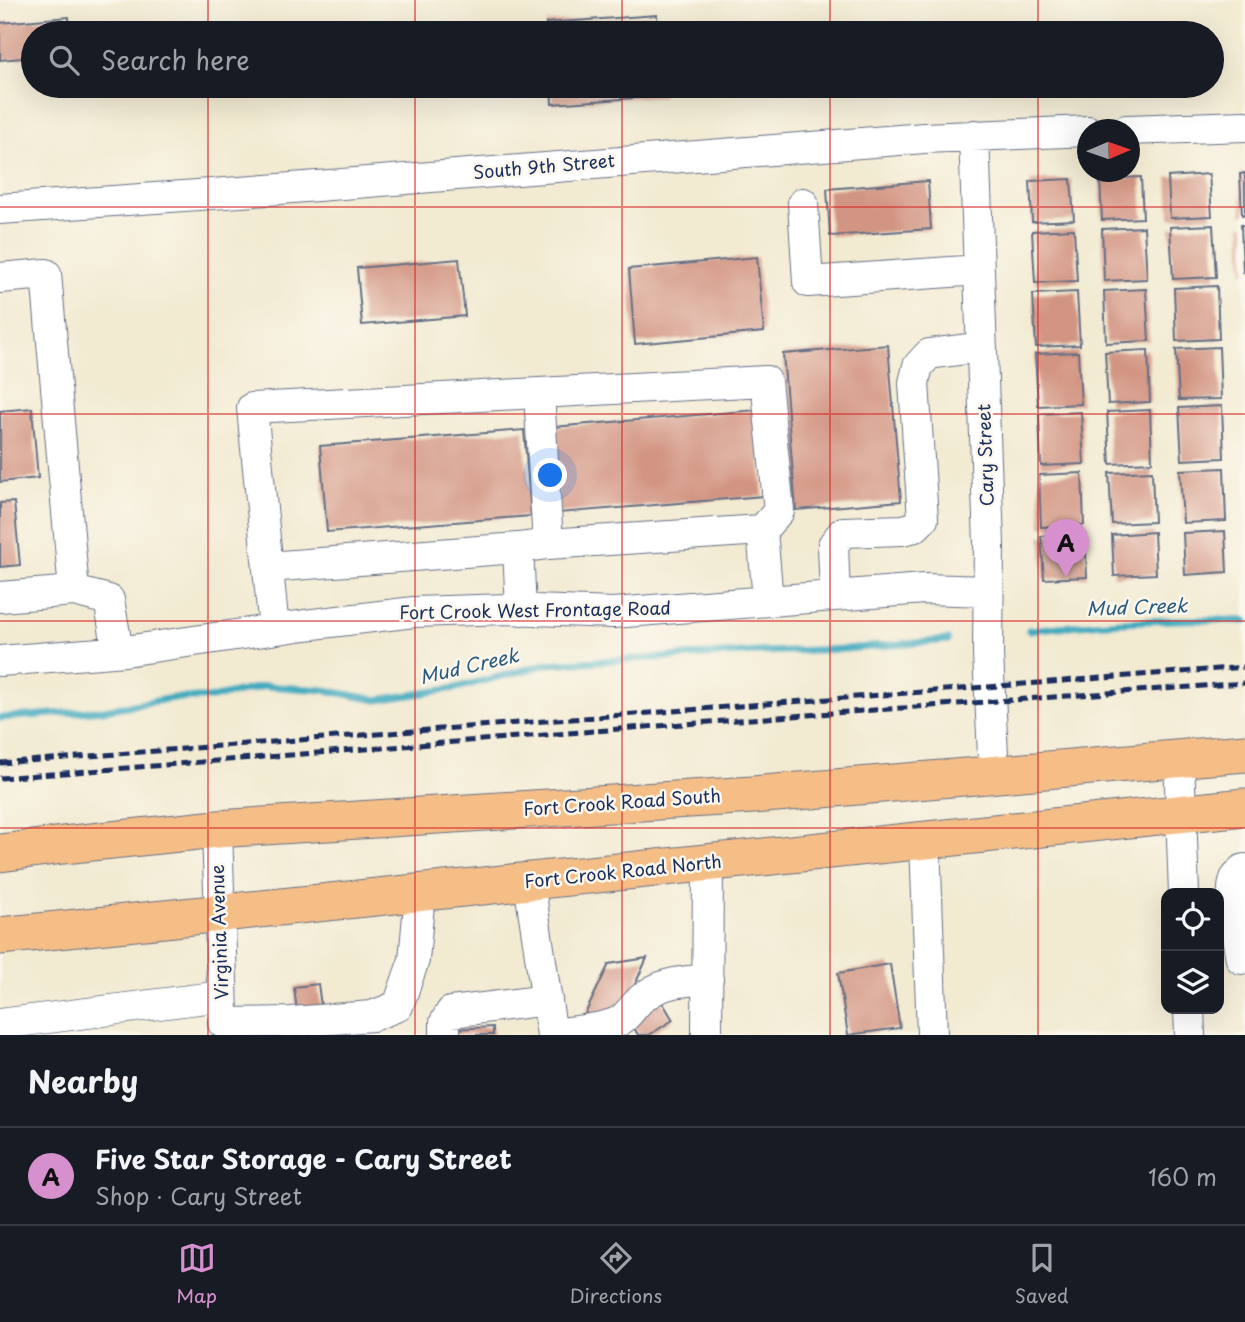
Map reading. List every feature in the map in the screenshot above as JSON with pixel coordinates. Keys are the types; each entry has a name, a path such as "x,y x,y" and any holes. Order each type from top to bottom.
{"main road":[{"name":"Fort Crook Road South","path":"0,853 217,830 753,795 1245,753"},
{"name":"Fort Crook Road North","path":"0,936 1245,807"}],"street":[{"path":"1140,129 1245,125"},
{"name":"South 9th Street","path":"0,209 974,135 1077,131"},
{"name":"Cary Street","path":"974,135 989,544 988,654 994,775"},
{"path":"803,203 808,282 979,270"},
{"path":"0,278 46,274 74,591"},
{"path":"835,596 833,545 843,532 904,530 915,527 923,519 915,383 918,366 929,354 982,347"},
{"path":"268,567 762,530 779,511 766,381 252,408 274,629"},
{"path":"539,393 548,544"},
{"path":"762,530 768,601"},
{"path":"518,548 522,610"},
{"name":"Fort Crook West Frontage Road","path":"0,661 118,652 414,612 613,612 923,589 988,591"},
{"path":"0,597 74,591 109,600 118,652"},
{"path":"1179,759 1184,888"},
{"name":"Virginia Avenue","path":"217,830 223,1018"},
{"path":"925,841 932,1035"},
{"path":"708,863 708,1035"},
{"path":"1241,959 1233,891 1236,878 1245,869"},
{"path":"529,882 552,1034 607,1026 620,1021 656,988 670,983 708,979"},
{"path":"0,1024 223,1018 291,1022 372,1016 398,1006 414,960 420,893"},
{"path":"446,1035 445,1022 451,1012 547,1000"},
{"path":"1189,1014 1190,1035"}],"building":[{"path":"657,15 657,21 574,21"},
{"path":"69,17 69,21 23,21"},
{"path":"21,21 21,58 0,60 0,23"},
{"path":"552,98 635,98 552,104"},
{"path":"1245,173 1245,214 1242,215 1240,174"},
{"path":"1209,174 1212,216 1170,218 1168,177"},
{"path":"1140,177 1143,218 1102,220 1100,182 1140,182"},
{"path":"1071,179 1074,220 1032,222 1030,181"},
{"path":"928,181 931,229 830,236 827,189"},
{"path":"1213,225 1216,277 1173,279 1170,227"},
{"path":"1241,225 1245,225 1245,272 1243,272"},
{"path":"1144,227 1147,279 1104,281 1102,229"},
{"path":"1074,229 1077,281 1035,283 1032,231"},
{"path":"757,257 764,332 635,344 629,269"},
{"path":"459,259 465,316 362,325 357,268"},
{"path":"1217,286 1219,339 1176,341 1174,288"},
{"path":"1146,289 1149,341 1106,343 1104,291"},
{"path":"1077,292 1080,345 1036,347 1033,294"},
{"path":"888,345 901,501 796,510 783,354"},
{"path":"1219,347 1221,399 1179,400 1176,349"},
{"path":"1148,350 1150,402 1108,404 1105,352"},
{"path":"1078,352 1081,404 1038,406 1035,354"},
{"path":"1222,406 1224,458 1182,460 1179,408"},
{"path":"32,408 38,478 0,482 0,411"},
{"path":"756,410 763,496 559,513 553,427"},
{"path":"1150,410 1152,462 1110,464 1107,412"},
{"path":"1081,412 1084,464 1041,466 1039,414"},
{"path":"524,430 531,516 327,532 320,446"},
{"path":"1224,468 1226,521 1183,523 1180,470"},
{"path":"1152,471 1154,522 1112,524 1109,473"},
{"path":"1082,473 1084,525 1041,527 1039,475"},
{"path":"14,502 20,565 0,567 0,503"},
{"path":"1225,531 1227,572 1185,575 1183,533"},
{"path":"1154,532 1156,574 1114,576 1112,535"},
{"path":"1085,534 1087,577 1044,579 1041,536"},
{"path":"647,958 623,1011 584,1016 609,964"},
{"path":"890,964 900,1028 848,1035 838,973"},
{"path":"318,984 325,1035 300,1035 294,987"},
{"path":"661,1000 673,1020 649,1035 638,1035 629,1019"},
{"path":"493,1027 493,1035 452,1035 451,1029"}],"waterway":[{"name":"Mud Creek","path":"1029,630 1137,621 1245,621"},
{"name":"Mud Creek","path":"0,718 104,710 173,698 212,698 265,686 324,690 377,700 456,688 547,664 846,649 948,640"}],"railway":[{"path":"0,763 1245,667"},
{"path":"0,778 1245,683"}],"place":[{"name":"Five Star Storage - Cary Street","path":"1066,577"}]}
